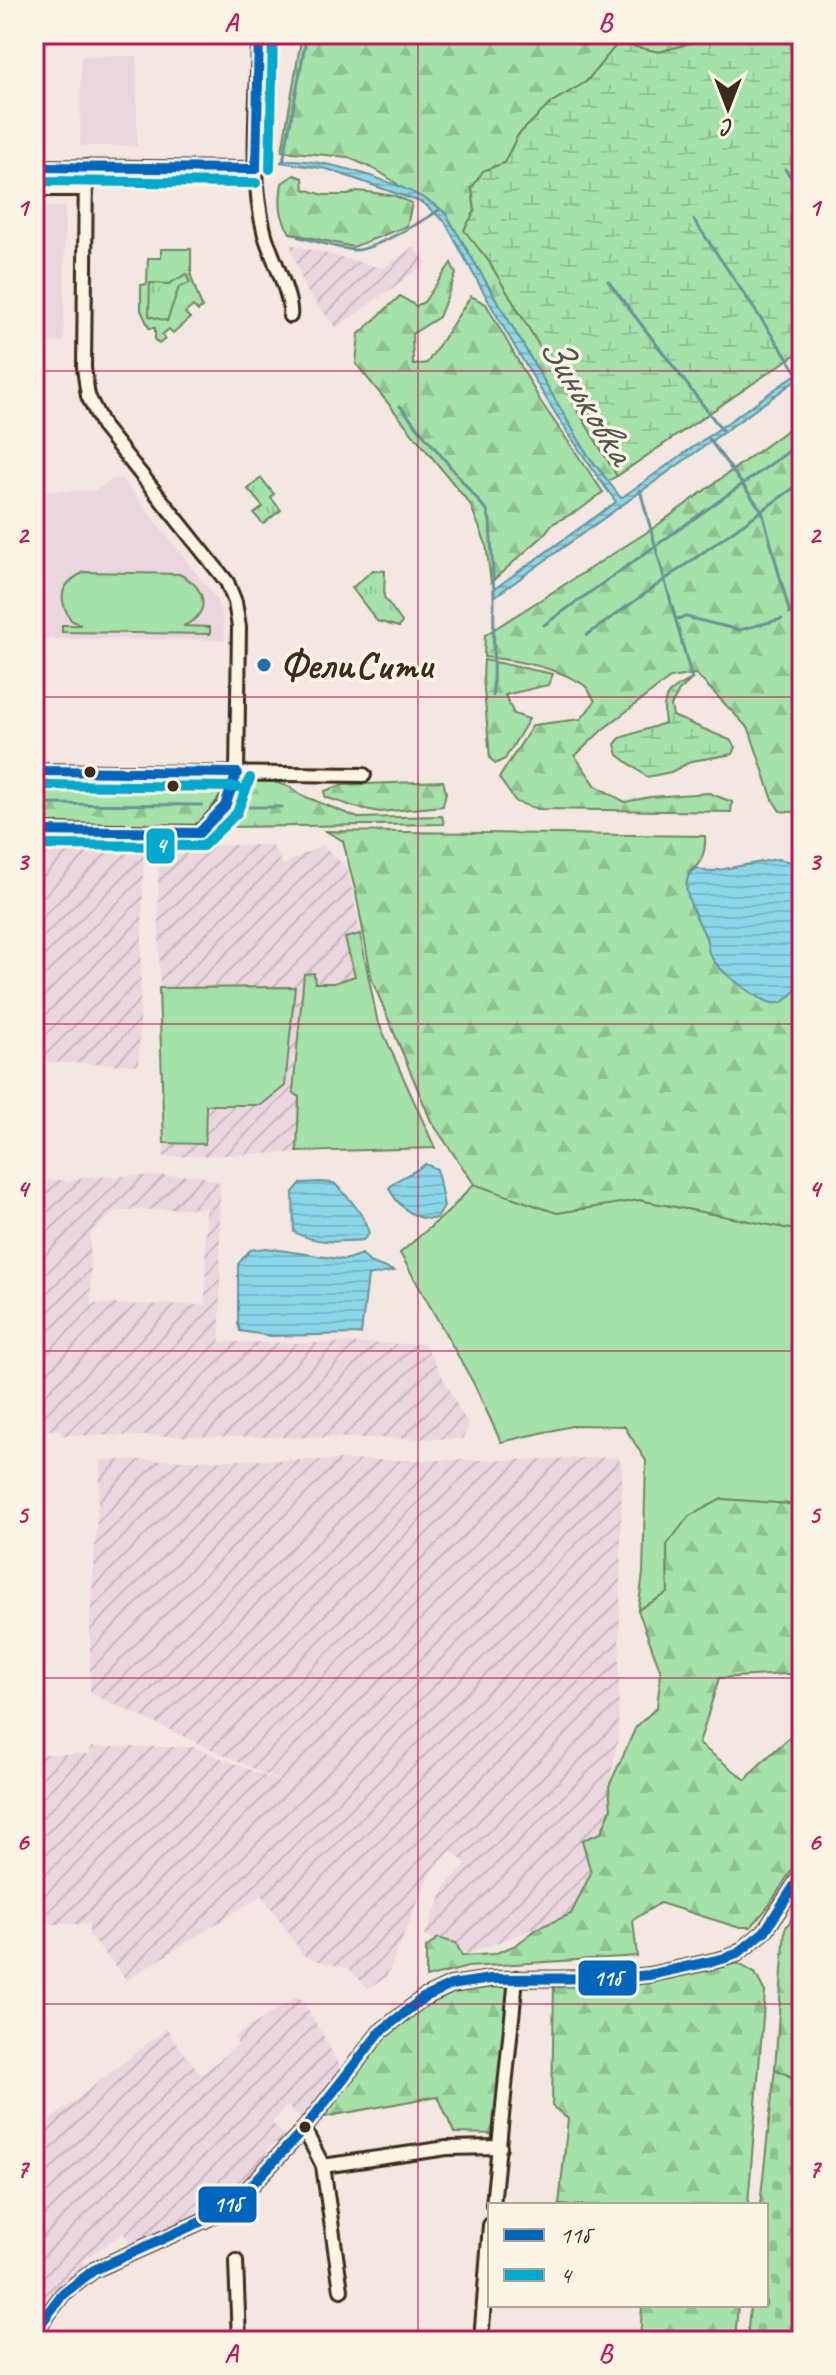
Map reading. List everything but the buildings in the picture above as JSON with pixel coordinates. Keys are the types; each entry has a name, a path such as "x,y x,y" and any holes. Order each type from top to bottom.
{"street":[{"path":"259,34 256,169 261,217 272,260 292,306 290,316"},
{"path":"34,167 256,169"},
{"path":"34,831 199,833 225,806 237,773 239,627 235,602 227,582 104,428 88,396 84,368 86,167"},
{"path":"34,189 85,189"},
{"path":"34,771 364,775"},
{"path":"34,2333 63,2294 94,2270 209,2218 232,2203 304,2129 365,2050 410,2006 451,1985 490,1979 649,1975 737,1954 765,1931 802,1874"},
{"path":"493,2203 516,1978"},
{"path":"304,2129 323,2166 341,2290"},
{"path":"323,2166 447,2148 500,2147"},
{"path":"481,2341 488,2251"},
{"path":"236,2261 239,2341"}],"shaded area":[{"path":"81,56 137,56 137,146 80,146"},
{"path":"34,207 65,207 64,342 34,342"},
{"path":"290,244 382,268 414,247 427,263 336,328 305,289"},
{"path":"113,479 122,479 215,597 223,619 225,640 34,639 34,491 95,491"},
{"path":"34,843 144,844 139,1065 34,1062"},
{"path":"272,845 283,865 322,845 348,869 377,1019 435,1148 164,1157 158,846"},
{"path":"199,1175 220,1183 220,1342 425,1344 469,1427 462,1439 62,1435 61,1430 34,1430 34,1180 65,1180 65,1183 85,1177","holes":["206,1208 205,1305 91,1304 90,1234 116,1211"]},
{"path":"618,1457 622,1468 618,1737 609,1786 611,1809 601,1833 582,1840 591,1873 571,1914 468,1954 424,1936 448,1883 467,1864 451,1851 430,1873 386,1978 368,1988 349,1969 305,1957 262,1895 127,1980 89,1935 89,1924 34,1924 34,1754 90,1754 90,1747 194,1747 297,1789 90,1693 90,1619 101,1460"},
{"path":"297,1997 303,2000 341,2068 340,2077 305,2119 302,2120 287,2106 272,2123 288,2139 267,2149 264,2165 202,2215 138,2244 130,2243 123,2233 82,2261 86,2266 63,2285 34,2323 34,2150 49,2139 40,2128 166,2029 201,2075 238,2045 234,2037"}],"green space":[{"path":"302,34 707,34 699,41 659,52 618,43 586,82 552,102 518,135 504,163 483,171 472,188 475,211 465,230 488,260 617,476 608,481 587,454 446,214 380,172 348,157 282,151"},
{"path":"707,34 802,34 802,350 617,476 488,260 464,230 475,211 472,188 483,171 504,163 518,135 552,102 586,82 618,43 659,52 698,41"},
{"path":"294,175 303,178 304,189 324,195 368,192 395,196 412,203 407,226 353,247 290,233 282,215 280,196 282,183"},
{"path":"161,249 191,249 191,276 202,308 198,311 193,306 185,313 190,318 173,333 169,329 162,335 165,339 159,344 155,340 155,328 149,328 141,310 141,285 147,284 148,258 161,258"},
{"path":"451,263 456,274 439,317 412,334 413,365 427,363 471,296 486,304 541,402 603,492 581,509 552,524 542,537 491,582 486,544 470,504 356,364 359,334 400,296 416,306 424,302"},
{"path":"186,274 190,283 179,287 167,321 149,316 150,283 169,284"},
{"path":"802,419 802,813 780,811 773,800 749,729 696,674 670,678 602,730 575,756 596,786 625,802 709,793 732,802 731,812 538,809 516,802 499,778 533,725 581,719 595,701 584,685 561,673 522,662 484,657 485,635 652,529"},
{"path":"261,478 274,494 271,498 281,510 263,524 254,514 263,507 248,489"},
{"path":"373,570 385,571 384,597 402,622 399,627 377,621 352,588"},
{"path":"85,572 179,574 195,586 202,600 199,614 183,626 210,627 210,634 62,632 62,625 81,625 71,620 64,605 63,592 70,581"},
{"path":"484,660 553,674 548,685 505,695 514,714 529,719 505,759 495,764 490,758"},
{"path":"692,679 679,691 671,706 673,716 730,740 736,747 733,754 692,761 671,772 647,777 618,755 615,744 620,738 665,723 664,706 668,695"},
{"path":"259,778 288,786 301,795 358,818 442,816 444,824 227,827 225,818 243,781"},
{"path":"34,780 143,781 158,785 217,782 221,795 201,821 194,825 34,823"},
{"path":"443,781 446,792 443,806 380,812 325,797 325,791 341,785"},
{"path":"326,831 705,836 702,857 689,872 688,889 716,963 735,980 772,1003 802,977 802,1260 796,1230 639,1200 557,1213 474,1184 431,1121 372,980 343,841"},
{"path":"360,934 377,1019 435,1148 297,1152 299,1097 293,1092 304,974 314,973 315,983 334,983 355,976 345,938"},
{"path":"295,987 285,1086 261,1105 206,1105 205,1144 164,1143 159,988"},
{"path":"474,1184 557,1213 639,1200 796,1230 802,1260 802,1505 722,1499 667,1545 668,1593 638,1610 643,1574 646,1461 624,1426 576,1425 501,1442 474,1384 400,1253 448,1212"},
{"path":"722,1499 802,1505 802,1673 719,1678 699,1744 746,1780 802,1726 802,1854 768,1907 751,1927 737,1927 660,1903 633,1920 637,1956 468,1967 426,1978 426,1948 438,1938 456,1943 462,1956 494,1954 516,1945 538,1928 571,1914 591,1873 582,1840 601,1833 611,1809 609,1786 636,1727 657,1707 661,1672 638,1610 668,1593 667,1545 689,1516"},
{"path":"802,1903 802,2082 775,2069 785,1929"},
{"path":"737,1963 755,1973 765,1992 748,2203 559,2203 568,2119 552,2106 554,1984 623,1984"},
{"path":"508,1986 493,2134 454,2133 438,2096 324,2117 384,2037 413,2010 447,1994"},
{"path":"775,2069 802,2082 802,2341 747,2341 750,2307 768,2307 768,2203 760,2203"},
{"path":"642,2307 738,2307 735,2341 640,2341"}],"water":[{"path":"280,162 325,164 371,176 415,194 446,214 587,454 621,498 802,370 802,376 494,597 494,589 616,502 569,435 526,365 445,222 423,203 327,169"},
{"path":"777,859 802,868 803,969 795,991 782,1002 772,1003 747,990 714,961 689,900 687,881 697,868 708,872"},
{"path":"425,1164 437,1169 444,1207 437,1218 422,1218 408,1211 389,1188"},
{"path":"301,1183 334,1183 355,1206 369,1234 363,1240 319,1240 294,1232 293,1192"},
{"path":"266,1248 345,1260 362,1254 369,1262 394,1271 368,1276 361,1334 271,1336 240,1331 238,1264 250,1250"}],"waterway":[{"path":"283,162 307,34"},
{"path":"785,169 802,192"},
{"path":"299,237 340,248 361,249 397,234 439,210"},
{"path":"694,220 799,375"},
{"path":"608,281 722,430"},
{"path":"400,406 487,511 494,594 493,696"},
{"path":"709,439 762,511 790,614"},
{"path":"544,625 802,442"},
{"path":"587,635 802,482"},
{"path":"640,490 692,679"},
{"path":"676,619 686,617 739,630 782,619"},
{"path":"34,804 202,805"},
{"path":"241,807 282,807"}],"transit line":[{"name":"11б","path":"256,169 259,34"},
{"name":"4","path":"270,169 273,34"},
{"name":"11б","path":"34,167 256,169"},
{"name":"4","path":"34,181 256,183"},
{"name":"11б","path":"34,771 237,773"},
{"name":"11б","path":"34,831 199,833 225,806 237,773"},
{"name":"4","path":"34,845 203,846 237,813 250,778"},
{"name":"4","path":"34,785 237,787"},
{"name":"11б","path":"34,2333 63,2294 94,2270 209,2218 245,2192 304,2129 380,2032 423,1998 451,1985 490,1979 620,1978 722,1959 737,1954 765,1931 802,1874"}],"place":[{"name":"ФелиСити","path":"264,665"}],"water label":[{"name":"Зиньковка","path":"587,399"}]}
